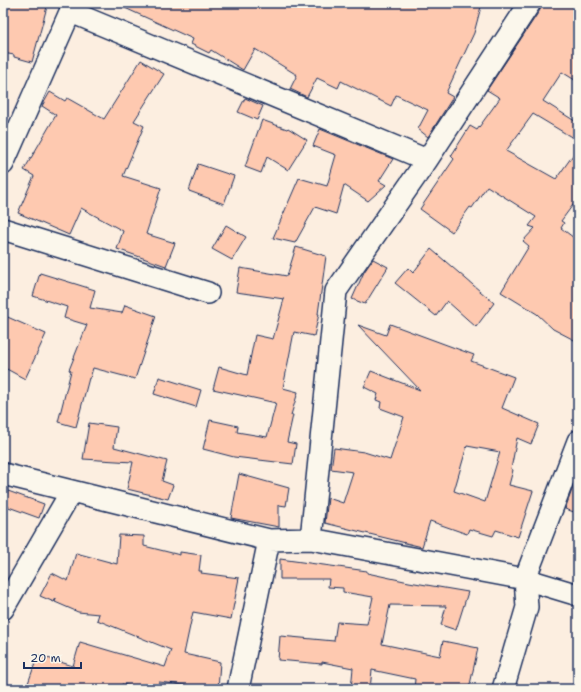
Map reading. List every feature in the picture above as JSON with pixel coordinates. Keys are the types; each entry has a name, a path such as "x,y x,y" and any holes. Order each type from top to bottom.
{"street":[{"path":"311,539 336,291 427,160 530,3"},
{"path":"3,164 73,7 427,160"},
{"path":"3,229 208,293"},
{"path":"502,689 527,607 525,579 578,441"},
{"path":"3,474 269,540 311,539 525,579 578,595"},
{"path":"3,609 71,492"},
{"path":"238,689 269,540"}],"building":[{"path":"3,3 48,3 32,62 14,57 14,55 3,53"},
{"path":"114,3 482,3 474,33 446,93 453,97 428,137 418,129 428,110 396,95 391,106 341,81 338,88 317,78 307,97 290,89 297,75 255,49 243,70 211,50 209,53 191,44 193,39"},
{"path":"542,3 578,3 578,82 562,72 543,101 578,123 578,141 533,114 506,151 556,179 578,148 578,198 561,221 564,223 561,228 578,241 578,342 553,329 537,314 501,292 529,246 523,241 535,228 529,226 536,217 487,186 472,208 470,207 452,232 420,209 454,159 451,156 470,126 477,130 500,98 487,90 540,10"},
{"path":"141,60 164,74 134,121 144,126 123,176 161,188 146,234 175,243 166,266 117,249 123,231 81,208 69,235 18,213 34,176 24,170 56,115 42,106 50,92 65,101 67,98 104,119"},
{"path":"245,98 263,106 257,120 238,112"},
{"path":"262,120 287,129 288,128 307,140 288,170 267,157 261,173 245,167"},
{"path":"320,129 393,159 379,181 386,185 368,201 344,185 336,214 315,207 295,243 273,238 299,178 327,186 336,155 313,146"},
{"path":"198,164 234,176 224,204 189,191"},
{"path":"226,225 246,237 232,260 212,249"},
{"path":"296,247 326,256 319,314 314,336 294,332 283,388 298,392 291,415 293,415 287,442 296,444 293,464 234,457 203,449 210,420 238,426 237,432 267,437 276,403 213,389 219,367 247,375 255,335 273,339 284,299 236,292 240,268 287,276"},
{"path":"431,249 494,303 476,327 447,301 436,316 395,283 408,268 413,273"},
{"path":"373,259 388,267 365,304 352,299 364,272"},
{"path":"40,273 95,290 90,308 122,313 125,305 156,316 135,379 93,368 76,427 58,422 71,371 69,370 87,325 64,318 67,307 33,296"},
{"path":"3,315 46,334 25,379 3,367"},
{"path":"390,324 474,355 471,361 514,377 502,408 539,424 531,444 517,438 511,469 513,470 509,485 533,491 518,537 496,530 493,536 469,529 467,534 430,521 422,547 325,523 328,498 343,503 353,472 331,469 334,448 364,452 390,460 404,417 380,408 381,402 376,400 378,394 364,387 371,371 420,390 358,325 386,335","holes":["467,446 500,452 485,502 454,491"]},
{"path":"159,377 201,390 196,407 154,394"},
{"path":"89,423 117,427 114,447 167,461 162,481 173,485 168,499 127,489 133,462 83,459"},
{"path":"239,474 289,488 286,506 279,505 279,527 231,518"},
{"path":"578,474 578,502 574,512 565,509"},
{"path":"8,491 44,504 39,518 3,505"},
{"path":"119,535 144,536 144,546 180,555 180,552 201,555 199,571 202,571 201,573 239,578 231,619 193,612 184,654 220,662 218,689 159,682 157,689 144,689 122,684 120,689 26,689 38,655 73,666 80,642 165,667 171,650 97,620 99,614 78,612 55,602 56,598 54,602 40,596 52,573 68,581 76,553 117,564"},
{"path":"280,559 367,571 367,573 409,582 468,592 456,630 441,625 446,606 390,605 382,644 440,656 443,641 478,648 469,689 414,689 415,679 372,670 370,689 351,689 353,668 322,662 322,664 278,660 280,636 334,641 337,622 367,624 373,597 343,592 343,588 328,587 329,579 280,579"}]}
